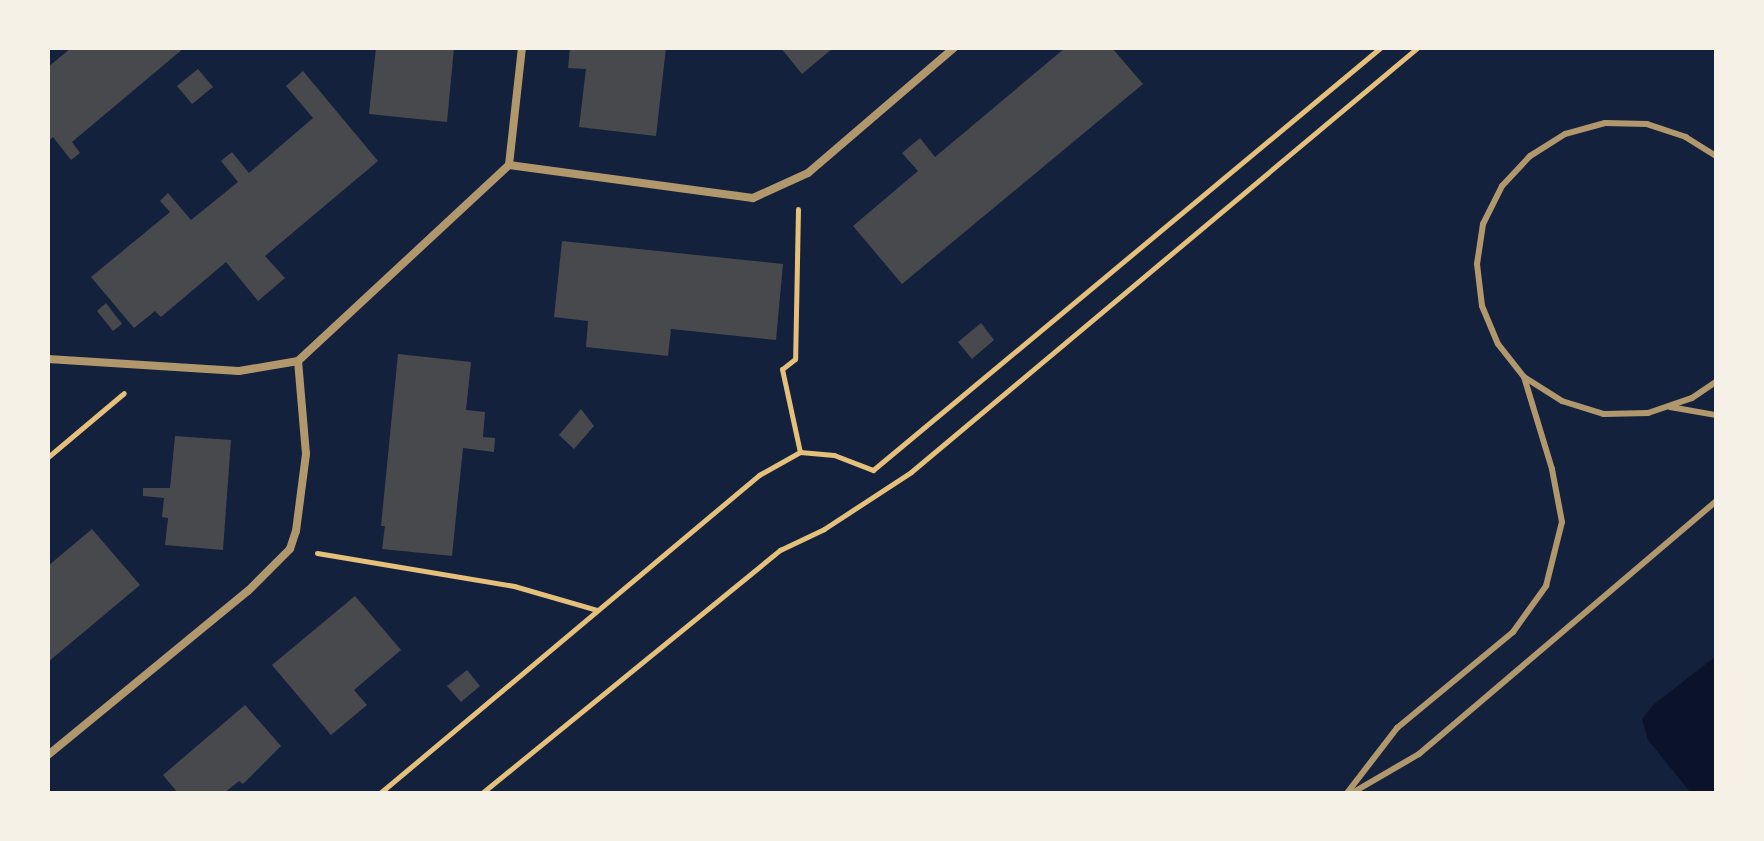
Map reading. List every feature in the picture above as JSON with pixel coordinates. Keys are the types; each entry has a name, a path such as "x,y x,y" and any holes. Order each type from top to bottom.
{"street":[{"path":"48,359 239,371 298,361 509,165 522,48"},
{"path":"509,165 753,198 808,173 954,48"},
{"path":"48,755 248,591 290,549 296,531 306,454 298,361"}],"lane":[{"path":"1349,793 1397,728 1513,632 1546,586 1562,522 1552,469 1524,377 1488,326 1478,286 1477,264 1487,214 1515,170 1547,143 1565,134 1605,123 1647,124 1668,129 1716,156"},
{"path":"1524,377 1562,401 1604,414 1648,413 1670,407 1692,398 1716,382"},
{"path":"1670,407 1716,415"},
{"path":"1349,793 1419,754 1716,501"}],"path":[{"path":"380,793 759,475 800,452 834,455 873,470 1380,48"},
{"path":"482,793 780,550 824,529 911,472 1417,48"},
{"path":"798,203 795,359 782,369 800,452"},
{"path":"48,457 126,391"},
{"path":"316,553 514,586 598,610"}],"water":[{"path":"1716,656 1716,793 1691,793 1648,740 1642,719 1653,705"}],"building":[{"path":"71,48 184,48 72,142 80,153 71,160 53,137 48,141 48,67"},
{"path":"376,48 454,48 447,122 369,114"},
{"path":"570,48 666,48 656,136 579,127 586,69 568,68"},
{"path":"781,48 833,48 802,74"},
{"path":"1065,48 1112,48 1143,84 902,284 853,226 918,171 902,153 920,138 935,157"},
{"path":"198,69 213,87 192,104 177,86"},
{"path":"303,71 378,161 265,256 285,278 258,301 226,262 161,317 155,311 134,328 91,277 170,212 160,201 168,193 191,220 238,182 221,161 232,152 249,173 313,118 286,86"},
{"path":"562,241 783,264 776,340 671,329 668,356 586,347 588,321 554,317"},
{"path":"106,303 122,324 113,331 97,311"},
{"path":"981,323 994,340 972,359 958,342"},
{"path":"398,354 471,362 466,410 485,412 483,437 495,438 494,452 463,448 452,556 382,549 385,526 381,526"},
{"path":"581,409 594,426 574,449 559,435"},
{"path":"175,436 231,440 223,550 165,545 168,518 162,517 164,498 143,496 143,488 170,488"},
{"path":"92,529 140,585 48,662 48,566"},
{"path":"355,596 401,650 354,690 367,705 331,735 272,665"},
{"path":"467,670 480,686 461,702 447,686"},
{"path":"245,705 281,746 243,784 239,781 224,793 178,793 163,775"}]}
